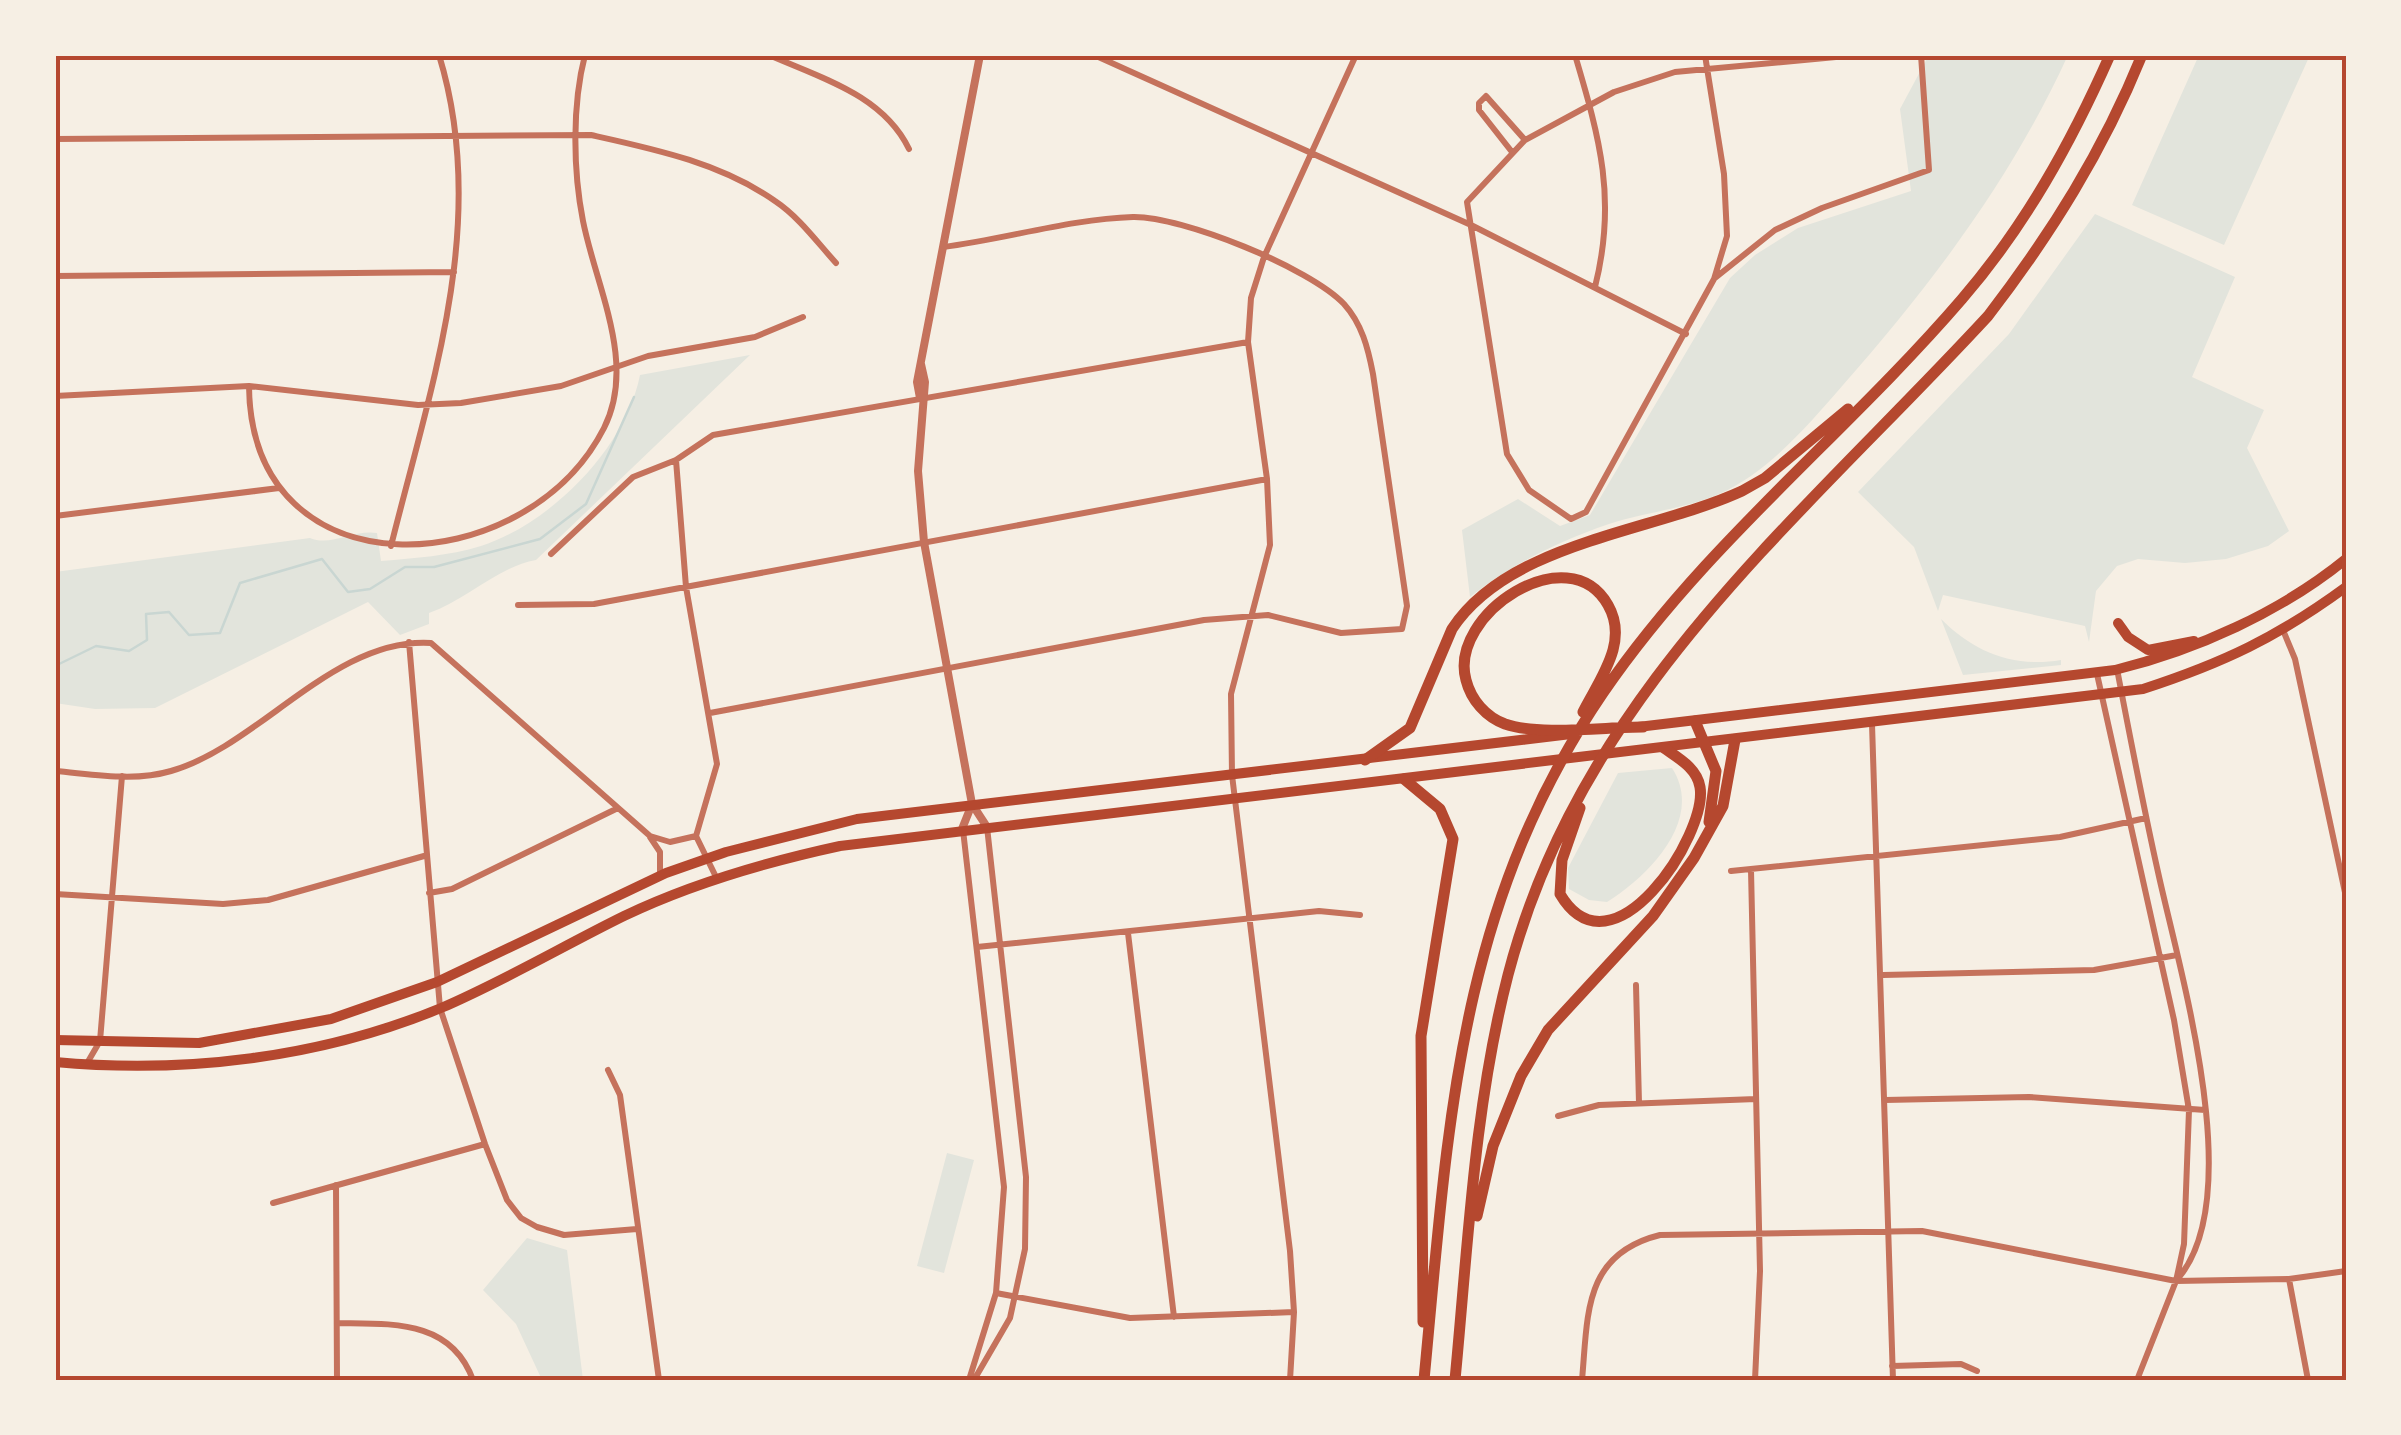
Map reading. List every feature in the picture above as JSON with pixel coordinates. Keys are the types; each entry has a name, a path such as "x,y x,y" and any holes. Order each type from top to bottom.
{"highway":[{"path":"1532,817 1602,694 1638,645 1726,544 1974,284 2027,214 2072,136 2110,55"},
{"path":"1456,1380 1489,1061 1509,971 1538,884 1598,762 1639,696 1686,634 1988,316 2068,205 2100,150 2142,55"},
{"path":"1365,760 1410,728 1452,628 1476,602 1547,558 1742,492 1784,463 1915,350"},
{"path":"1424,1376 1446,1151 1465,1020 1492,918 1532,817 1608,662 1615,636 1611,610 1594,588 1557,578 1532,584 1486,614 1468,639 1463,672 1474,700 1492,717 1522,728 1553,732 1643,726"},
{"path":"1694,858 1708,822 1716,784 1706,743 1695,722"},
{"path":"1466,1268 1493,1146 1520,1076 1548,1030 1654,916 1694,858 1722,806 1735,740"},
{"path":"1598,762 1558,878 1568,908 1580,917 1607,923 1621,919 1652,891 1678,852 1697,811 1696,776 1664,748"},
{"path":"1404,779 1440,809 1452,838 1450,874 1428,976 1420,1053 1424,1376"}],"main road":[{"path":"1643,726 2097,674 2160,659 2257,616 2346,559"},
{"path":"55,1062 154,1066 282,1055 440,1008 627,914 717,879 840,846 2122,692 2218,664 2283,630 2346,587"},
{"path":"2118,623 2128,637 2148,650 2175,642 2200,642"},
{"path":"55,1040 199,1043 274,1032 395,1000 660,876 708,858 857,819 1365,760 1553,732"}],"street":[{"path":"390,546 448,324 460,226 456,136 438,55"},
{"path":"249,386 253,436 279,488 304,512 336,533 390,546 436,544 510,520 578,465 604,428 618,383 582,219 578,135 585,55"},
{"path":"769,55 862,98 886,114 909,149"},
{"path":"972,1380 1010,1318 1017,1297 1025,1249 1026,1177 987,826 972,804 924,542 918,471 924,382 920,364 980,55"},
{"path":"1094,55 1471,226 1686,334"},
{"path":"1290,1380 1294,1312 1232,775 1231,694 1240,647 1270,545 1267,480 1248,342 1251,298 1264,257 1356,55"},
{"path":"1576,55 1604,152 1605,248 1595,288"},
{"path":"1705,55 1706,68 1728,209 1727,236 1714,280 1686,334 1586,512 1570,519 1530,490 1508,454 1466,202 1525,140 1591,108 1614,92 1651,78 1706,68 1857,55"},
{"path":"1714,280 1775,230 1822,208 1929,170 1922,55"},
{"path":"1512,152 1479,110 1478,103 1486,96 1525,140"},
{"path":"55,139 578,135 662,150 759,191 791,213 836,262"},
{"path":"710,713 1204,620 1268,615 1341,633 1383,634 1402,628 1406,606 1365,338 1343,302 1328,290 1264,257 1180,224 1152,218 1100,220 942,247"},
{"path":"55,276 454,272"},
{"path":"55,396 249,386 427,405 561,386 617,365 754,337 803,316"},
{"path":"551,554 634,477 676,460 713,435 1248,342"},
{"path":"676,460 686,587 710,713 716,779 696,836 717,879"},
{"path":"518,606 568,608 1267,480"},
{"path":"55,516 279,488"},
{"path":"2283,630 2296,659 2346,897"},
{"path":"409,642 424,856 440,1008 485,1144 507,1200 521,1218 536,1227 564,1234 637,1228"},
{"path":"55,771 122,776 168,772 195,763 328,677 409,642 431,643 451,656 650,836 660,852 660,876"},
{"path":"2118,669 2205,1110 2202,1218 2188,1265 2176,1280"},
{"path":"2097,674 2188,1110 2186,1223 2176,1280 2138,1380"},
{"path":"1872,724 1880,857 1893,1380"},
{"path":"86,1065 100,1041 122,776"},
{"path":"972,804 962,829 1004,1187 996,1294 972,1380"},
{"path":"428,893 452,888 618,808"},
{"path":"1732,871 2060,837 2146,818"},
{"path":"650,836 670,842 696,836"},
{"path":"55,894 223,904 268,900 424,856"},
{"path":"1751,870 1760,1232 1756,1380"},
{"path":"977,947 1000,948 1319,910 1360,915"},
{"path":"1128,932 1174,1317"},
{"path":"1882,976 2094,970 2177,954"},
{"path":"1636,985 1640,1103"},
{"path":"608,1070 620,1095 659,1380"},
{"path":"1885,1100 2029,1097 2205,1110"},
{"path":"1558,1116 1599,1105 1756,1100"},
{"path":"273,1203 485,1144"},
{"path":"336,1185 337,1380"},
{"path":"1582,1380 1592,1293 1618,1253 1660,1235 1888,1229 1964,1235 2176,1280 2289,1279 2346,1270"},
{"path":"2289,1279 2308,1380"},
{"path":"996,1294 1100,1316 1294,1312"},
{"path":"337,1323 409,1324 430,1330 455,1350 473,1380"},
{"path":"1892,1366 1961,1364 1976,1371"}],"shaded area":[{"path":"1929,55 2068,55 1996,187 1939,269 1876,347 1787,446 1737,485 1706,499 1623,520 1572,538 1536,554 1470,597 1462,530 1518,499 1560,526 1590,515 1730,278 1755,255 1798,228 1911,191 1900,109"},
{"path":"2199,55 2310,55 2224,245 2132,205"},
{"path":"2095,214 2235,277 2192,377 2264,410 2247,448 2289,531 2268,546 2226,559 2185,563 2138,559 2117,566 2096,591 2089,642 2085,626 1943,595 1938,611 1914,547 1858,492 2009,334"},
{"path":"750,355 536,560 508,569 429,613 429,624 400,635 368,602 155,708 95,709 55,703 55,572 368,532 377,533 381,561 481,546 533,520 581,480 619,429 640,375"},
{"path":"1941,619 1967,640 1995,655 2027,662 2061,660 2061,665 1963,675"},
{"path":"1672,768 1680,787 1682,807 1677,826 1655,862 1607,902 1589,900 1569,889 1568,868 1618,773"},
{"path":"947,1153 974,1160 944,1273 917,1266"},
{"path":"527,1238 567,1250 583,1380 542,1380 516,1324 483,1290"}],"waterway":[{"path":"55,666 96,646 129,651 147,640 146,614 169,612 189,635 220,633 240,583 322,559 348,592 370,589 405,567 434,567 540,539 586,504 634,397"}]}
